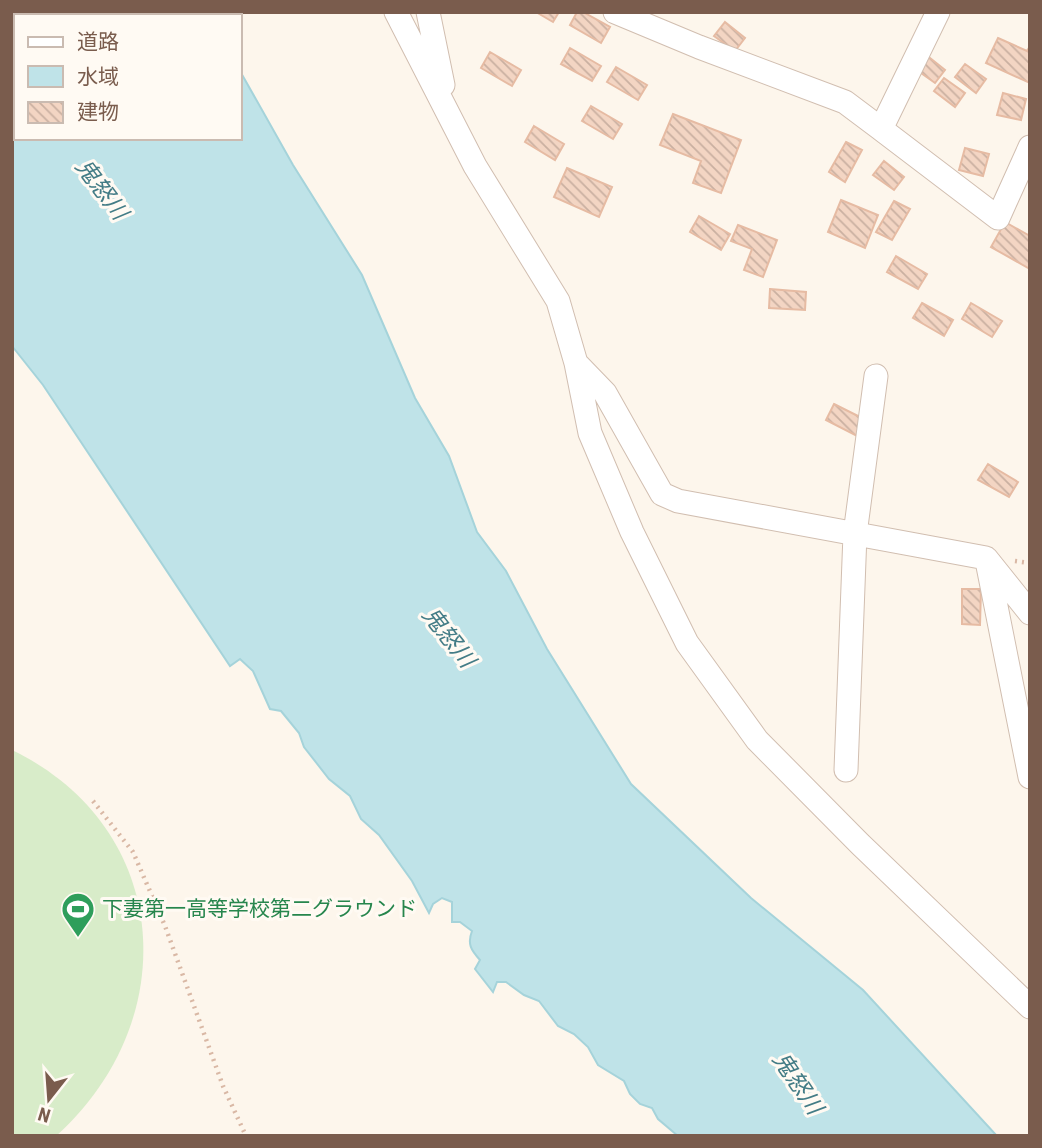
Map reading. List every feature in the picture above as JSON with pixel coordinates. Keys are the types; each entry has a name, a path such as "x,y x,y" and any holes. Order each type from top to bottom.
{"street":[{"path":"396,12 475,166 558,301 576,363 590,433 632,532 687,643 757,740 860,844 1030,1007"},
{"path":"428,12 447,108"},
{"path":"615,12 845,102 998,218 1030,147"},
{"path":"881,129 939,12"},
{"path":"576,363 606,393 662,494 678,501 986,558 1030,613"},
{"path":"846,770 855,534 876,376"},
{"path":"986,558 1030,777"}],"path":[{"path":"93,801 133,852 165,926 223,1086 246,1136"}],"green space":[{"name":"下妻第一高等学校第二グラウンド","path":"12,750 65,784 105,827 130,876 142,929 141,984 126,1038 97,1090 56,1136 12,1136"}],"water":[{"name":"鬼怒川","path":"12,12 194,12 196,14 14,14 14,140 242,140 242,75 293,165 362,275 415,398 449,456 477,532 506,571 547,649 631,784 751,898 863,990 997,1136 678,1136 658,1119 652,1108 640,1104 630,1094 624,1081 598,1065 588,1047 574,1034 558,1026 539,1001 524,995 506,982 497,982 493,992 475,969 480,960 471,947 472,931 460,922 452,922 452,902 442,898 433,904 429,913 412,881 379,835 361,819 350,796 329,779 281,711 270,709 253,671 240,659 230,666 43,385 12,346"}],"building":[{"path":"536,12 559,12 553,22"},
{"path":"577,12 583,12 610,27 601,43 570,25"},
{"path":"725,22 745,38 735,51 714,36"},
{"path":"998,38 1027,51 1030,46 1030,83 986,63"},
{"path":"570,48 601,66 592,81 561,64"},
{"path":"490,52 521,70 512,86 481,68"},
{"path":"925,54 945,70 935,83 914,68"},
{"path":"965,64 986,79 976,93 955,77"},
{"path":"616,67 647,85 638,100 607,82"},
{"path":"944,78 965,93 955,107 934,91"},
{"path":"1003,93 1026,99 1021,120 997,115"},
{"path":"591,106 622,124 613,139 582,121"},
{"path":"673,114 741,140 721,193 693,183 701,161 660,145"},
{"path":"534,126 564,144 555,160 525,142"},
{"path":"846,142 862,150 845,182 829,172"},
{"path":"965,148 989,154 983,176 959,170"},
{"path":"884,161 904,177 894,190 873,175"},
{"path":"567,168 612,187 599,217 554,197"},
{"path":"841,200 878,215 865,248 828,232"},
{"path":"894,201 910,209 892,240 876,232"},
{"path":"699,216 730,234 721,250 690,232"},
{"path":"1005,222 1030,236 1030,269 991,247"},
{"path":"738,225 777,240 763,277 744,270 752,249 731,241"},
{"path":"896,256 927,274 918,289 887,272"},
{"path":"770,289 806,292 805,310 769,308"},
{"path":"922,303 953,320 944,336 913,318"},
{"path":"971,303 1002,321 992,337 962,319"},
{"path":"834,404 866,420 857,436 826,420"},
{"path":"988,464 1018,482 1009,497 978,480"},
{"path":"962,589 981,589 980,625 962,624"}],"place":[{"name":"下妻第一高等学校第二グラウンド","path":"78,939"}]}
